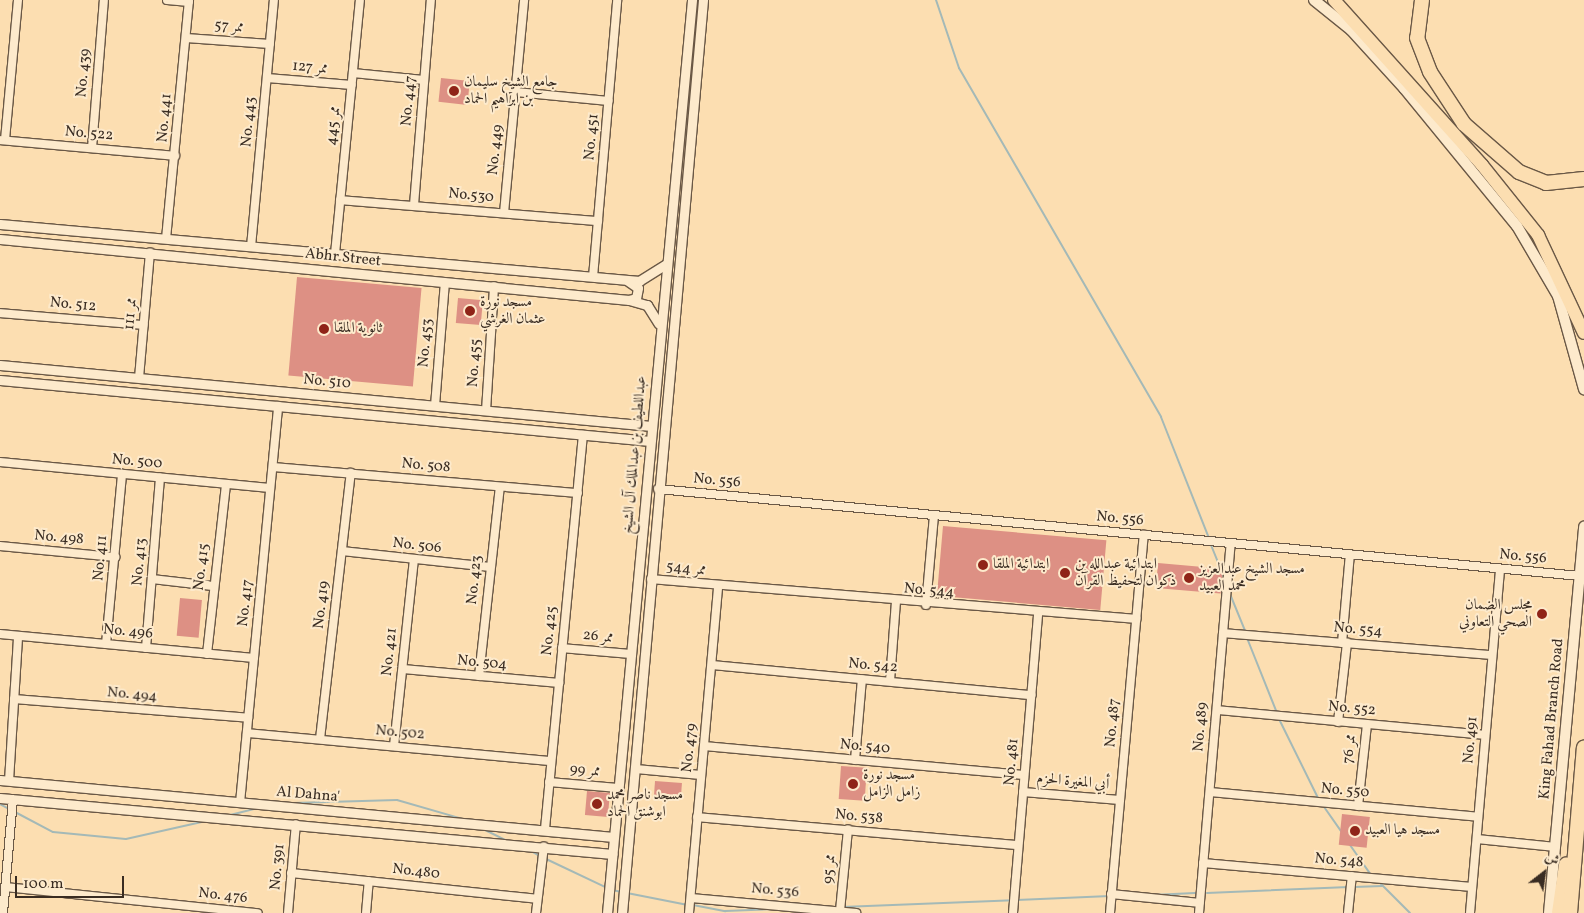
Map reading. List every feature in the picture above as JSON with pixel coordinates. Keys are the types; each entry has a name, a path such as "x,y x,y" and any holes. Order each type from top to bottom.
{"highway":[{"path":"1334,0 1482,165 1538,236 1584,333"},
{"path":"1422,0 1417,38 1430,72 1464,124 1520,172 1546,183 1584,179"},
{"path":"1570,913 1584,748"},
{"path":"1559,913 1575,794 1582,776"}],"main road":[{"path":"1314,0 1351,30 1404,88 1517,226 1558,296 1584,389"},
{"name":"King Fahad Branch Road","path":"1549,913 1584,528"}],"street":[{"path":"2,140 18,0"},
{"name":"No. 439","path":"92,148 104,0"},
{"path":"167,0 189,1"},
{"name":"No. 443","path":"251,247 274,0"},
{"name":"ممر 445","path":"335,254 360,0"},
{"name":"No. 447","path":"414,205 431,0"},
{"name":"No. 449","path":"504,213 524,0"},
{"name":"No. 451","path":"593,277 617,0"},
{"name":"عبداللطيف بن عبدالملك آل الشيخ","path":"607,913 692,0"},
{"name":"عبداللطيف بن عبدالملك آل الشيخ","path":"622,913 641,716 650,579 703,0"},
{"name":"No. 441","path":"166,239 189,1"},
{"name":"ممر 57","path":"186,38 270,44"},
{"path":"353,73 424,80"},
{"name":"ممر 127","path":"267,78 352,85"},
{"path":"516,92 608,101"},
{"name":"No. 522","path":"2,140 175,156"},
{"name":"No.530","path":"340,200 598,221"},
{"name":"Abhr Street","path":"0,224 628,280 649,277 666,264"},
{"name":"Abhr Street","path":"0,239 150,252 629,300 647,305 659,317 660,336"},
{"name":"ممر 111","path":"139,378 150,252"},
{"path":"628,280 638,288 636,298 629,300"},
{"name":"No. 453","path":"435,406 445,282"},
{"name":"No. 455","path":"486,411 494,286"},
{"name":"No. 512","path":"0,313 144,325"},
{"name":"No. 510","path":"0,365 651,426"},
{"name":"No. 510","path":"0,380 650,441"},
{"path":"278,406 279,391"},
{"name":"No. 417","path":"237,803 247,733 278,406"},
{"path":"637,440 646,432 638,425"},
{"name":"No. 425","path":"545,829 583,434"},
{"name":"No. 500","path":"0,462 270,488"},
{"name":"No. 508","path":"272,466 578,493"},
{"name":"No. 419","path":"320,740 351,473"},
{"name":"No. 411","path":"106,644 122,474"},
{"name":"No. 413","path":"146,648 160,478"},
{"name":"No. 415","path":"207,654 213,586 226,484"},
{"name":"No. 423","path":"479,676 500,486"},
{"name":"No. 556","path":"658,489 1580,576"},
{"path":"926,605 934,515"},
{"name":"No. 487","path":"1110,913 1144,535"},
{"name":"No. 489","path":"1199,913 1231,543"},
{"name":"No. 498","path":"0,546 115,557"},
{"name":"No. 506","path":"342,552 490,567"},
{"path":"1338,722 1350,554"},
{"name":"No. 421","path":"394,746 414,560"},
{"name":"No. 491","path":"1470,913 1500,568"},
{"path":"152,579 213,586"},
{"name":"ممر 544","path":"650,579 718,586"},
{"name":"No. 544","path":"718,586 1038,614 1047,611 1136,619"},
{"name":"No. 479","path":"689,913 718,586"},
{"path":"890,681 896,602"},
{"name":"No. 481","path":"1013,913 1038,614"},
{"name":"No. 554","path":"1223,633 1491,655"},
{"name":"No. 496","path":"0,634 254,658"},
{"path":"4,781 14,699 18,636"},
{"name":"ممر 26","path":"562,648 630,654"},
{"name":"No. 542","path":"712,665 1032,695"},
{"name":"No. 504","path":"402,669 559,683"},
{"path":"855,760 862,679"},
{"name":"No. 494","path":"14,699 248,718"},
{"name":"No. 552","path":"1217,710 1486,735"},
{"path":"625,714 641,716"},
{"name":"ممر 76","path":"1358,806 1367,724"},
{"name":"No. 502","path":"247,733 551,761"},
{"name":"No. 540","path":"704,746 1024,775"},
{"path":"636,768 701,775"},
{"name":"Al Dahna'","path":"4,781 614,836"},
{"name":"ممر 99","path":"550,782 618,788"},
{"name":"أبي المغيرة الحزم","path":"1023,792 1120,800"},
{"name":"No. 550","path":"1210,792 1478,817"},
{"name":"Al Dahna'","path":"0,798 544,846 612,854"},
{"path":"3,913 13,799"},
{"path":"232,819 237,803"},
{"name":"No. 538","path":"697,817 1018,845"},
{"name":"No. 391","path":"288,913 296,824"},
{"name":"ممر 95","path":"840,911 848,829"},
{"path":"599,835 608,844 599,853"},
{"path":"1476,839 1556,847"},
{"path":"536,913 544,846"},
{"name":"No. 548","path":"1204,863 1472,887"},
{"name":"No.480","path":"291,873 537,899"},
{"path":"1348,913 1352,876"},
{"path":"366,913 369,881"},
{"name":"No. 476","path":"5,887 258,913"},
{"path":"1112,894 1200,903"},
{"path":"609,896 624,897"},
{"name":"No. 536","path":"691,898 856,913"}],"building":[{"name":"جامع الشيخ سليمان بن ابراهيم الحماد","path":"441,78 470,81 467,105 438,102"},
{"path":"297,277 422,288 413,387 288,376"},
{"name":"مسجد نورة عثمان الغرشي","path":"458,298 483,300 481,325 456,323"},
{"path":"943,526 1106,540 1100,610 937,596"},
{"name":"مسجد الشيخ عبدالعزيز محمد العبيد","path":"1158,563 1223,569 1221,594 1156,588"},
{"path":"180,598 202,600 199,638 177,636"},
{"name":"مسجد نورة زامل الزامل","path":"841,766 867,768 865,801 839,799"},
{"path":"655,781 682,783 681,798 654,796"},
{"name":"مسجد ناصر محمد ابوشنق الحماد","path":"587,791 610,793 608,817 585,815"},
{"name":"مسجد هيا العبيد","path":"1342,814 1370,817 1367,848 1339,845"}],"waterway":[{"path":"936,0 959,68 1161,417 1209,538"},
{"path":"1211,545 1225,580"},
{"path":"1230,594 1246,633"},
{"path":"1247,638 1277,713"},
{"path":"1279,719 1319,800"},
{"path":"293,803 397,800 463,819"},
{"path":"0,804 9,809"},
{"path":"1322,804 1342,833"},
{"path":"230,815 259,808"},
{"path":"15,812 53,832 126,839 206,821"},
{"path":"483,829 508,841"},
{"path":"1350,845 1372,876"},
{"path":"529,850 540,856"},
{"path":"544,858 605,887"},
{"path":"1378,881 1410,913"},
{"path":"1354,887 1382,886"},
{"path":"1207,893 1349,887"},
{"path":"612,890 622,892"},
{"path":"627,893 688,905"},
{"path":"1152,895 1195,893"},
{"path":"1017,900 1110,896"},
{"path":"842,907 1013,900"},
{"path":"693,905 725,911 775,909"}],"place":[{"name":"جامع الشيخ سليمان بن ابراهيم الحماد","path":"454,91"},
{"name":"مسجد نورة عثمان الغرشي","path":"470,311"},
{"name":"ثانوية الملقا","path":"324,329"},
{"name":"ابتدائية الملقا","path":"983,565"},
{"name":"ابتدائية عبدالله بن ذكوان لتحفيظ القرآن","path":"1065,573"},
{"name":"مسجد الشيخ عبدالعزيز محمد العبيد","path":"1189,578"},
{"name":"مجلس الضمان الصحي التعاوني","path":"1542,614"},
{"name":"مسجد نورة زامل الزامل","path":"853,784"},
{"name":"مسجد ناصر محمد ابوشنق الحماد","path":"597,804"},
{"name":"مسجد هيا العبيد","path":"1355,831"}]}
